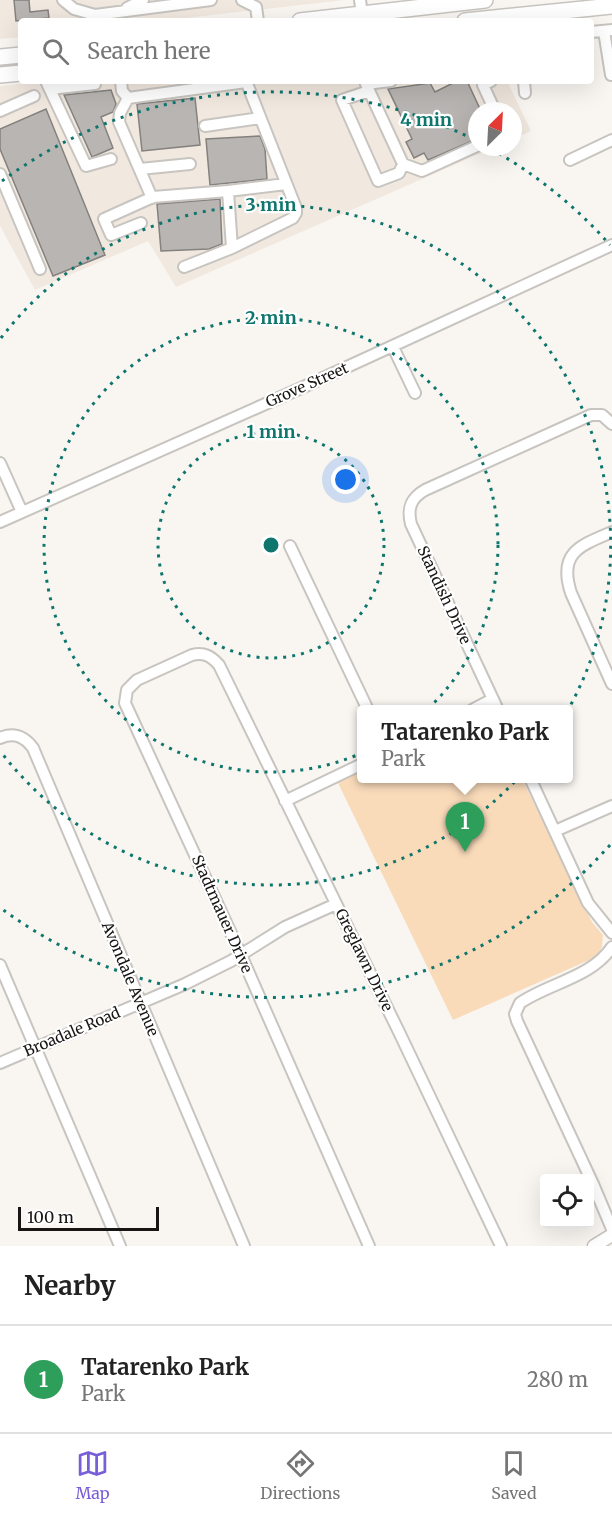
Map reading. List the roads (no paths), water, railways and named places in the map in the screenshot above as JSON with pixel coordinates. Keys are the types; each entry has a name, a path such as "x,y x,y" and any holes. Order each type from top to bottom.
{"highway":[{"path":"313,18 361,7 485,0"},
{"path":"494,18 612,6"},
{"path":"0,57 18,55"},
{"path":"0,75 18,73"}],"main road":[{"path":"594,1246 612,1235"}],"street":[{"path":"63,0 74,9 104,17 142,0"},
{"path":"121,11 211,0"},
{"path":"242,0 256,4"},
{"path":"608,30 611,75"},
{"path":"95,84 48,85 86,166 111,159"},
{"path":"121,84 122,91 128,98"},
{"path":"128,98 225,84"},
{"path":"184,267 232,248 292,218 296,208 247,84"},
{"path":"485,84 483,85 491,102"},
{"path":"524,84 525,93"},
{"path":"403,164 399,172 378,181 342,100 367,86 403,164 422,171 468,150"},
{"path":"0,111 34,96"},
{"path":"128,98 120,113 119,122 152,198"},
{"path":"205,126 260,118"},
{"path":"570,159 612,140"},
{"path":"140,169 190,164"},
{"path":"0,174 40,270"},
{"path":"141,223 111,235 104,219 152,198 286,184"},
{"path":"228,191 232,248"},
{"name":"Grove Street","path":"0,522 612,245"},
{"path":"393,346 415,393"},
{"name":"Standish Drive","path":"496,704 411,524 409,512 411,503 415,496 431,487 591,415 602,415 612,424"},
{"path":"0,463 22,512"},
{"path":"612,532 580,546 573,552 567,571 567,581 612,684"},
{"path":"290,546 366,705"},
{"name":"Stadtmauer Drive","path":"224,675 219,665 209,656 192,655 137,680 127,690 125,703 241,955 369,1246"},
{"name":"Greglawn Drive","path":"224,675 501,1246"},
{"name":"Avondale Avenue","path":"0,738 8,734 18,735 28,741 33,748 244,1246"},
{"path":"285,801 357,766"},
{"path":"533,783 588,903 612,933"},
{"path":"555,831 612,806"},
{"name":"Broadale Road","path":"0,1063 185,984 241,955 285,927 336,904"},
{"path":"612,947 606,956 590,968 520,1003 515,1014 612,1229"},
{"path":"0,965 120,1246"}],"place":[{"name":"Tatarenko Park","path":"465,852"}]}
